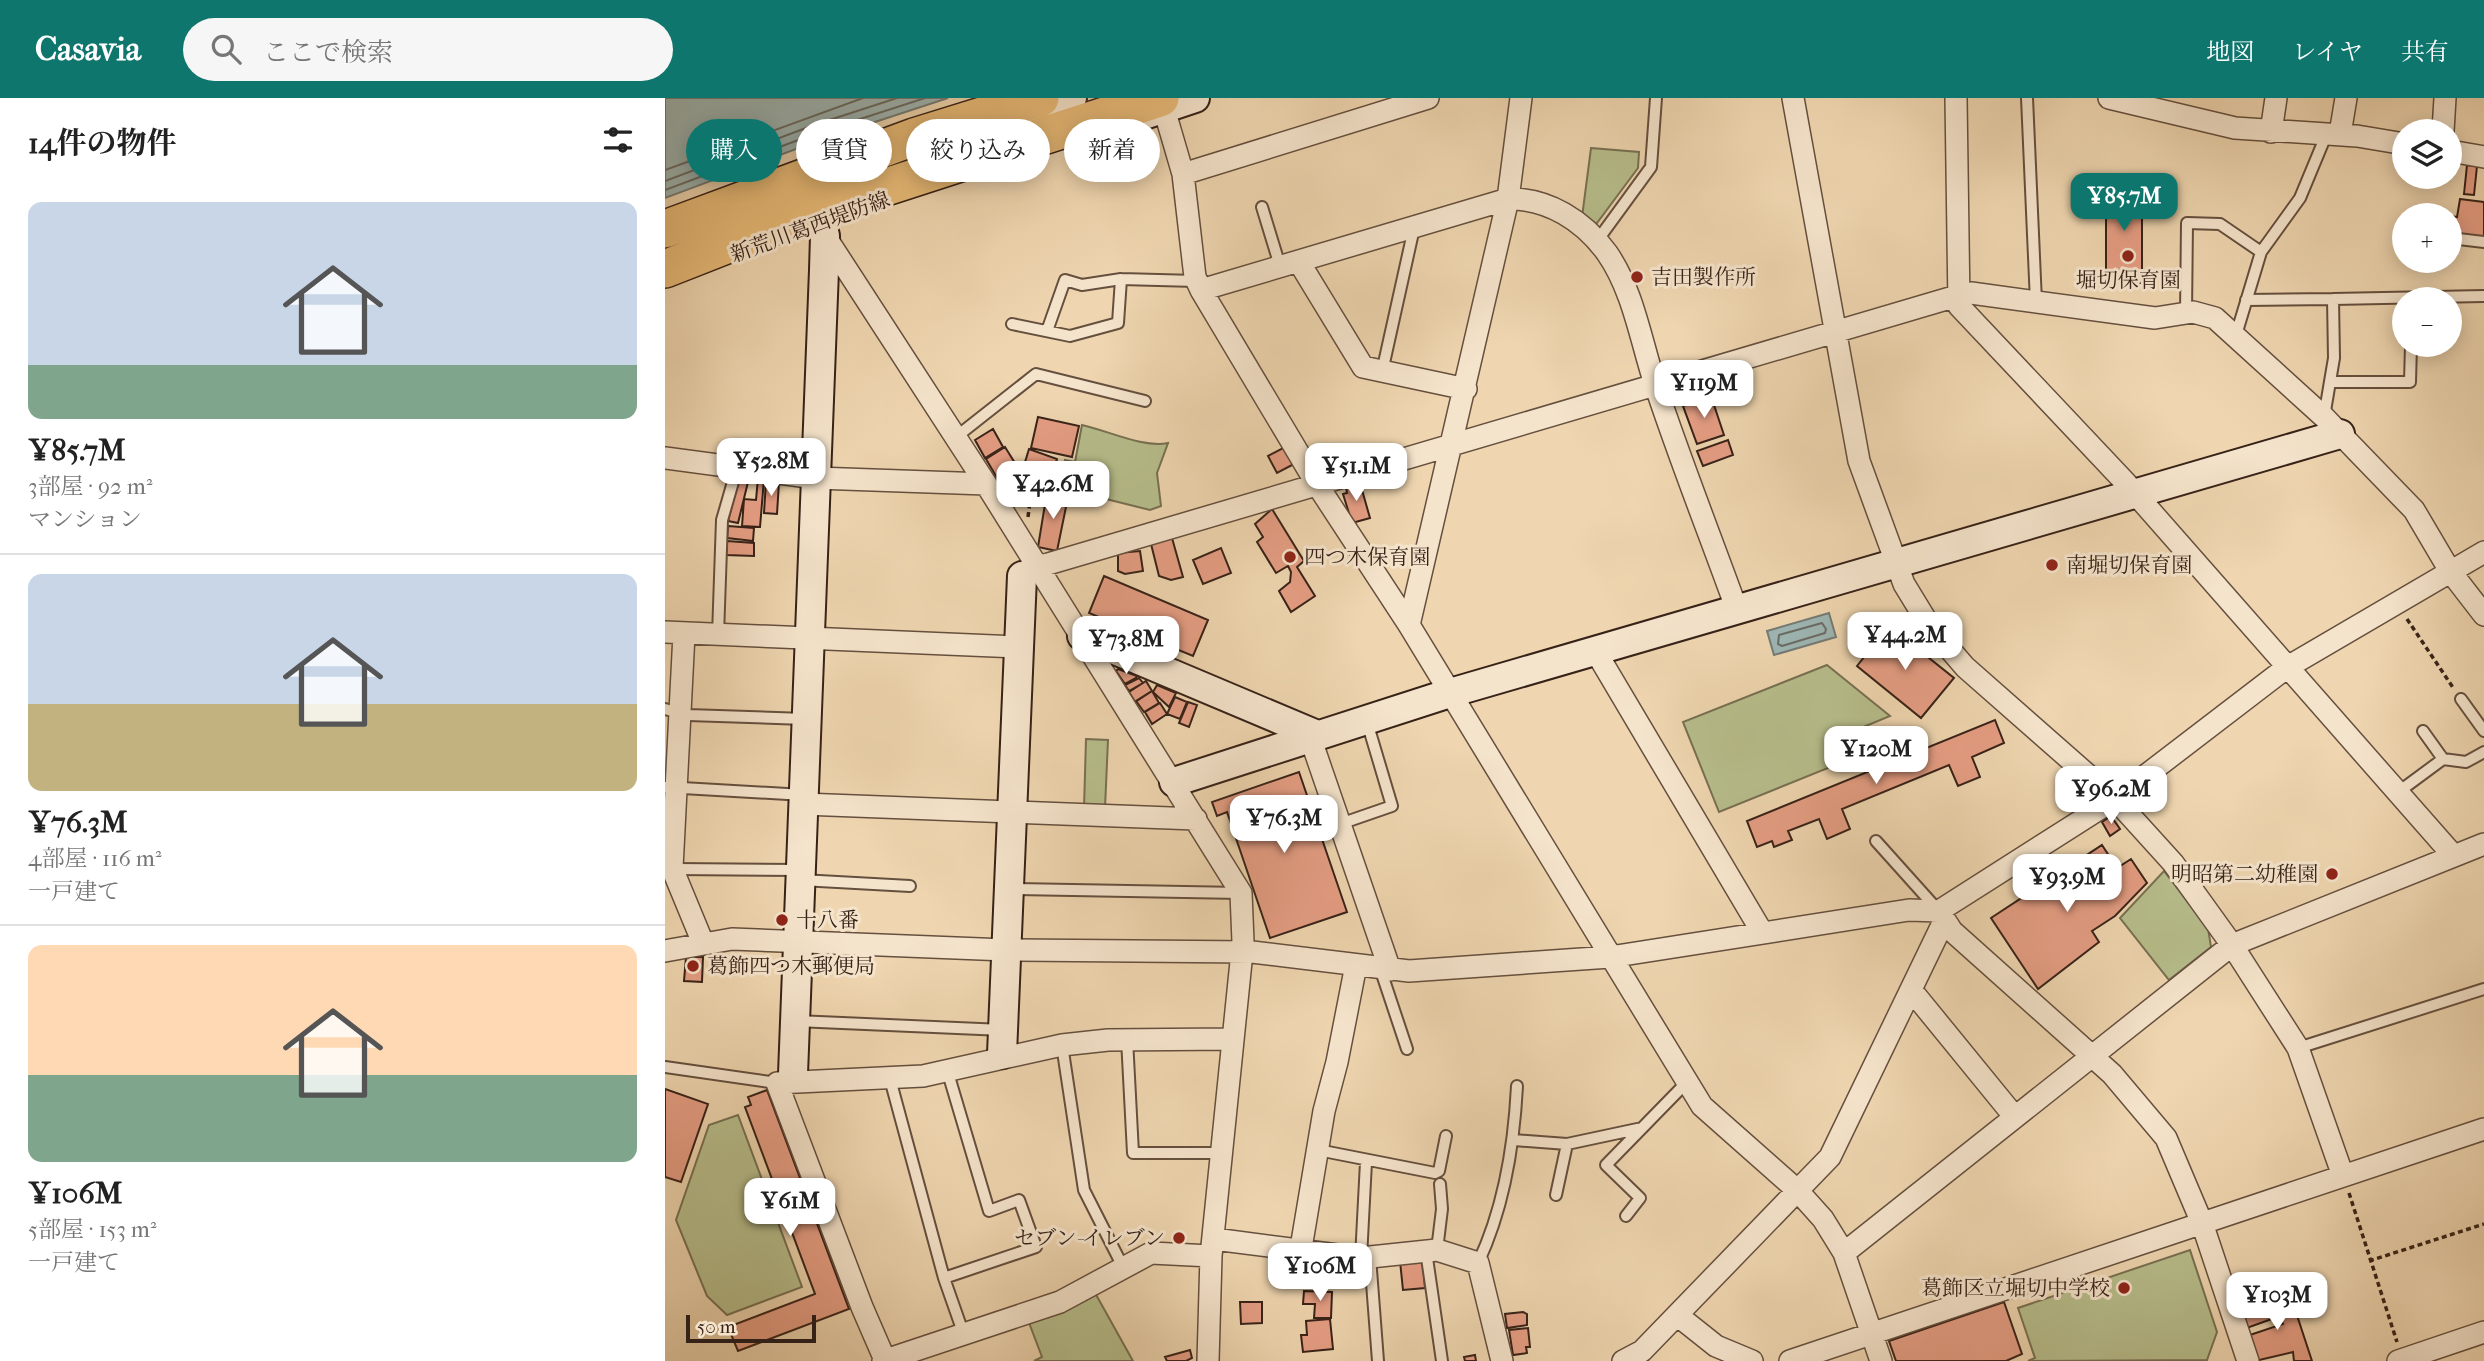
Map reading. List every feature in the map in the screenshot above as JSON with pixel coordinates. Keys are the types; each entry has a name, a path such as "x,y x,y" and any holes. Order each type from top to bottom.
{"highway":[{"path":"665,213 972,98"},
{"path":"665,229 914,137 1040,98"},
{"path":"665,250 882,170 1103,98"},
{"path":"665,269 815,210 1162,103"}],"street":[{"name":"新荒川葛西堤防線","path":"665,241 857,171 1072,98"},
{"name":"新荒川葛西堤防線","path":"665,281 823,228 1162,103 1195,98"},
{"path":"1183,174 1428,98"},
{"path":"1409,625 1508,199 1521,98"},
{"path":"1793,98 1859,461 1895,565 1929,625 1965,667 2115,799 2173,863 2232,945 2298,1048 2343,1176"},
{"path":"1956,98 1959,306 2135,494 2452,854"},
{"path":"2109,98 2235,128 2333,134 2392,142"},
{"path":"2271,132 2276,98"},
{"path":"2333,134 2346,98"},
{"path":"2444,119 2445,98"},
{"path":"1162,103 1183,174 1198,285 1318,486 1409,625 1687,1082 1719,1124 1797,1190 1823,1219 1844,1253 1881,1361"},
{"path":"2462,153 2484,157"},
{"path":"1198,285 1289,264 1508,199 1533,201 1566,214 1597,241 1622,278 1656,386 1737,610"},
{"path":"823,228 986,484 1030,572 1082,636 1241,893 1244,904 1242,954 1231,1039 1213,1248 1208,1361"},
{"path":"823,228 799,941 795,1021 787,1079 862,1307 884,1361 1060,1301 1150,1254 1213,1248 1301,1248 1365,1257 1431,1250 1478,1263 1502,1361"},
{"path":"1289,264 1363,367 1466,389"},
{"path":"1030,572 1960,295 2155,318 2193,312 2215,318 2332,425 2414,510 2450,571 2484,615"},
{"path":"1174,782 1450,693 2135,494 2332,425"},
{"path":"665,458 816,478 986,484"},
{"path":"1623,1361 1642,1351 1830,1157 1912,991 1942,916 2115,799 2286,668 2484,552"},
{"path":"1002,1048 1018,647 1030,572"},
{"path":"703,943 670,868 675,633 1018,647"},
{"path":"1082,636 1313,736 1385,969"},
{"path":"1596,652 1762,932"},
{"path":"803,799 1011,813 1196,819"},
{"path":"1844,1253 2232,945 2452,854 2484,844"},
{"path":"665,951 732,939 1006,950 1252,952 1385,969 1611,957 1909,910 1942,916 2131,1094 2166,1138 2202,1223 2248,1361"},
{"path":"1301,1248 1356,965"},
{"path":"1912,991 2014,1116"},
{"path":"787,1079 890,1079 948,1073 1002,1048 1127,1040 1231,1039"},
{"path":"1790,1361 2484,1129"},
{"path":"1677,1315 1716,1346 1752,1361"},
{"path":"2401,1360 2484,1332"}],"lane":[{"path":"1597,241 1651,167 1656,98"},
{"path":"2027,98 2036,302"},
{"path":"2236,335 2261,251 2299,198 2333,134"},
{"path":"1262,207 1289,264"},
{"path":"2186,313 2187,223 2220,224 2261,251"},
{"path":"1381,372 1414,229"},
{"path":"2462,239 2484,242"},
{"path":"1011,324 1070,336 1118,323 1122,279"},
{"path":"1047,331 1065,280 1081,285 1122,279 1198,285"},
{"path":"2462,297 2484,296"},
{"path":"2246,300 2392,298"},
{"path":"2332,425 2333,299"},
{"path":"2331,383 2410,382 2411,357"},
{"path":"956,437 1036,374 1145,401"},
{"path":"718,635 722,520 737,468"},
{"path":"2461,699 2484,732"},
{"path":"672,710 806,719"},
{"path":"1340,824 1392,806 1366,719"},
{"path":"2423,731 2443,759"},
{"path":"2397,793 2443,759 2466,762 2484,752"},
{"path":"670,788 803,799"},
{"path":"1876,841 1942,916"},
{"path":"670,868 801,875 910,886"},
{"path":"1007,889 1241,893"},
{"path":"1385,969 1408,1049"},
{"path":"2298,1048 2484,989"},
{"path":"795,1021 1002,1048"},
{"path":"1127,1040 1133,1153 1222,1153"},
{"path":"1062,1045 1084,1190 1123,1267"},
{"path":"665,1067 787,1079"},
{"path":"944,1278 1036,1247 1019,1200 989,1211 948,1073"},
{"path":"890,1079 944,1278 964,1335"},
{"path":"1626,1216 1640,1198 1606,1165 1687,1082"},
{"path":"1478,1263 1490,1237 1514,1139 1517,1086"},
{"path":"1514,1139 1567,1144 1642,1128"},
{"path":"1318,1150 1435,1173 1439,1171 1446,1136"},
{"path":"1556,1195 1567,1144"},
{"path":"1366,1161 1365,1257 1378,1361"},
{"path":"1440,1184 1442,1209 1431,1250 1442,1361"}],"path":[{"path":"1027,530 1032,487"},
{"path":"2397,603 2461,699"},
{"path":"2343,1176 2401,1360"},
{"path":"2369,1261 2484,1224"}],"green space":[{"path":"1591,148 1639,152 1638,168 1594,227 1582,217"},
{"path":"1082,425 1137,441 1168,443 1157,473 1161,506 1150,510 1058,487 1065,460 1075,462"},
{"path":"1827,665 1890,716 1856,730 1865,753 1719,812 1683,722"},
{"path":"1086,739 1108,740 1105,808 1084,808"},
{"path":"2164,871 2208,928 2211,947 2169,980 2120,918"},
{"path":"738,1115 802,1287 727,1315 707,1296 676,1220 709,1125"},
{"path":"2190,1250 2217,1332 2207,1360 2028,1361 2035,1358 2018,1308"},
{"path":"1094,1291 1133,1361 1034,1361 1042,1357 1028,1320"}],"water":[{"path":"665,98 948,98 884,119 796,119 796,149 782,154 782,119 686,119 686,182 708,182 665,198"},
{"path":"1829,613 1836,637 1774,655 1767,631"}],"building":[{"path":"2467,165 2477,166 2474,195 2464,194"},
{"path":"2106,181 2113,181 2113,186 2142,186 2142,283 2118,283 2118,277 2106,277"},
{"path":"2460,199 2484,202 2484,239 2462,236 2462,203 2459,203"},
{"path":"1711,396 1724,435 1697,444 1683,406"},
{"path":"1038,417 1079,426 1072,457 1031,448"},
{"path":"993,429 1003,447 985,458 975,440"},
{"path":"1728,440 1733,455 1703,466 1697,451"},
{"path":"1005,447 1020,471 1017,480 1003,488 986,459"},
{"path":"1285,447 1294,464 1277,473 1268,456"},
{"path":"1029,449 1057,459 1049,481 1043,479 1041,484 1027,479 1029,475 1022,472"},
{"path":"758,478 764,479 760,527 742,526 744,499 756,500"},
{"path":"739,479 748,482 738,523 728,521"},
{"path":"766,481 779,482 777,514 764,513"},
{"path":"1360,483 1370,518 1352,523 1343,494 1347,493 1346,487"},
{"path":"1047,492 1068,497 1057,551 1038,547"},
{"path":"1272,509 1304,561 1297,567 1315,596 1291,612 1279,591 1290,582 1291,572 1288,566 1276,573 1257,542 1263,537 1255,524"},
{"path":"728,526 754,528 753,541 727,538"},
{"path":"1172,538 1183,577 1171,580 1159,576 1151,544"},
{"path":"727,541 754,543 754,556 726,555"},
{"path":"1221,548 1231,573 1203,584 1193,560"},
{"path":"1140,551 1143,571 1125,574 1118,571 1118,553"},
{"path":"1104,576 1208,620 1193,656 1089,613"},
{"path":"1889,626 1954,678 1921,718 1857,666"},
{"path":"1118,669 1137,676 1125,684 1116,671"},
{"path":"1139,678 1143,683 1129,691 1125,685"},
{"path":"1146,681 1152,691 1135,702 1129,692"},
{"path":"1157,685 1176,693 1169,707 1153,692"},
{"path":"1152,691 1159,703 1144,712 1136,701"},
{"path":"1175,697 1187,702 1180,719 1167,714"},
{"path":"1188,702 1197,705 1189,727 1179,723"},
{"path":"1160,703 1167,714 1152,724 1145,712"},
{"path":"1995,720 2004,743 1972,757 1980,777 1958,786 1949,765 1842,809 1850,829 1827,839 1819,819 1788,831 1792,840 1774,847 1772,841 1757,847 1747,821"},
{"path":"1299,772 1347,912 1270,938 1227,812 1217,816 1212,802"},
{"path":"2111,816 2120,829 2110,836 2102,822"},
{"path":"2102,845 2117,868 2131,859 2147,883 2115,916 2092,931 2099,942 2038,989 1991,918"},
{"path":"686,957 703,957 702,982 684,981"},
{"path":"665,1089 708,1104 681,1182 665,1177"},
{"path":"767,1090 849,1309 738,1351 728,1327 815,1294 745,1107 751,1105 748,1097"},
{"path":"1423,1259 1425,1288 1403,1290 1400,1261"},
{"path":"1304,1291 1332,1292 1331,1318 1314,1318 1315,1304 1303,1304"},
{"path":"2291,1297 2312,1361 2294,1361 2293,1352 2255,1361 2247,1336 2283,1324 2280,1316 2244,1329 2240,1315"},
{"path":"1240,1302 1262,1302 1262,1323 1241,1324"},
{"path":"2004,1302 2022,1354 2006,1361 1896,1361 1889,1341"},
{"path":"1505,1314 1527,1314 1527,1325 1507,1328"},
{"path":"1330,1319 1333,1349 1303,1352 1301,1335 1307,1335 1306,1321"},
{"path":"1528,1328 1530,1347 1526,1347 1527,1353 1513,1355 1509,1330"},
{"path":"1190,1350 1192,1358 1186,1361 1167,1361 1165,1357"},
{"path":"1475,1355 1476,1361 1465,1361 1464,1357"}],"place":[{"name":"堀切保育園","path":"2128,256"},
{"name":"吉田製作所","path":"1637,277"},
{"name":"四つ木保育園","path":"1290,557"},
{"name":"南堀切保育園","path":"2052,565"},
{"name":"明昭第二幼稚園","path":"2332,874"},
{"name":"十八番","path":"782,920"},
{"name":"葛飾四つ木郵便局","path":"693,966"},
{"name":"セブン-イレブン","path":"1179,1238"},
{"name":"葛飾区立堀切中学校","path":"2124,1288"}]}
